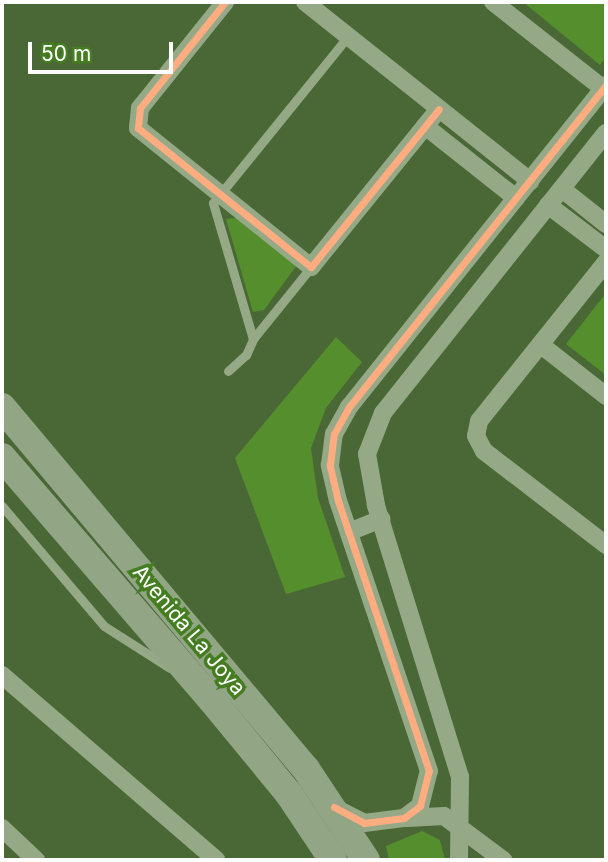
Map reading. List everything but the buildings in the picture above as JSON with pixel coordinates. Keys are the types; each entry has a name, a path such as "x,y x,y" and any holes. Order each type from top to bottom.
{"main road":[{"path":"2,391 37,449"},
{"name":"Avenida La Joya","path":"2,407 334,807 366,860"},
{"name":"Avenida La Joya","path":"5,462 211,699 289,794 333,860"}],"street":[{"path":"225,2 140,108 136,121 142,134 311,267 439,109"},
{"path":"305,2 530,181"},
{"path":"404,818 420,806 428,785 425,751 349,532 330,464 330,447 339,421 605,88 493,2"},
{"path":"425,126 516,198"},
{"path":"459,860 462,831 460,777 381,519 367,454 377,424 606,133"},
{"path":"562,189 606,224"},
{"path":"548,205 606,249"},
{"path":"606,262 479,421 476,436 484,451 606,544"},
{"path":"541,345 606,396"},
{"path":"349,532 381,519"},
{"path":"2,675 216,860"},
{"path":"334,807 364,823 433,813 450,820 503,860"},
{"path":"2,828 36,860"}],"lane":[{"path":"253,340 213,203 348,36"},
{"path":"228,371 246,355 253,340 311,267"},
{"path":"2,506 104,626 211,699"}],"green space":[{"path":"523,2 606,2 606,57 600,65"},
{"path":"236,218 297,265 264,310 253,312 226,219"},
{"path":"606,293 604,347 606,375 566,344"},
{"path":"336,337 362,362 326,408 311,448 318,498 345,577 286,594 235,458"},
{"path":"422,831 440,840 445,860 389,860 386,846"}],"cycle path":[{"path":"225,2 140,108 138,128 311,267 439,109"},
{"path":"334,807 364,823 404,818 420,806 429,771 338,501 330,465 334,434 349,407 606,85"}]}
